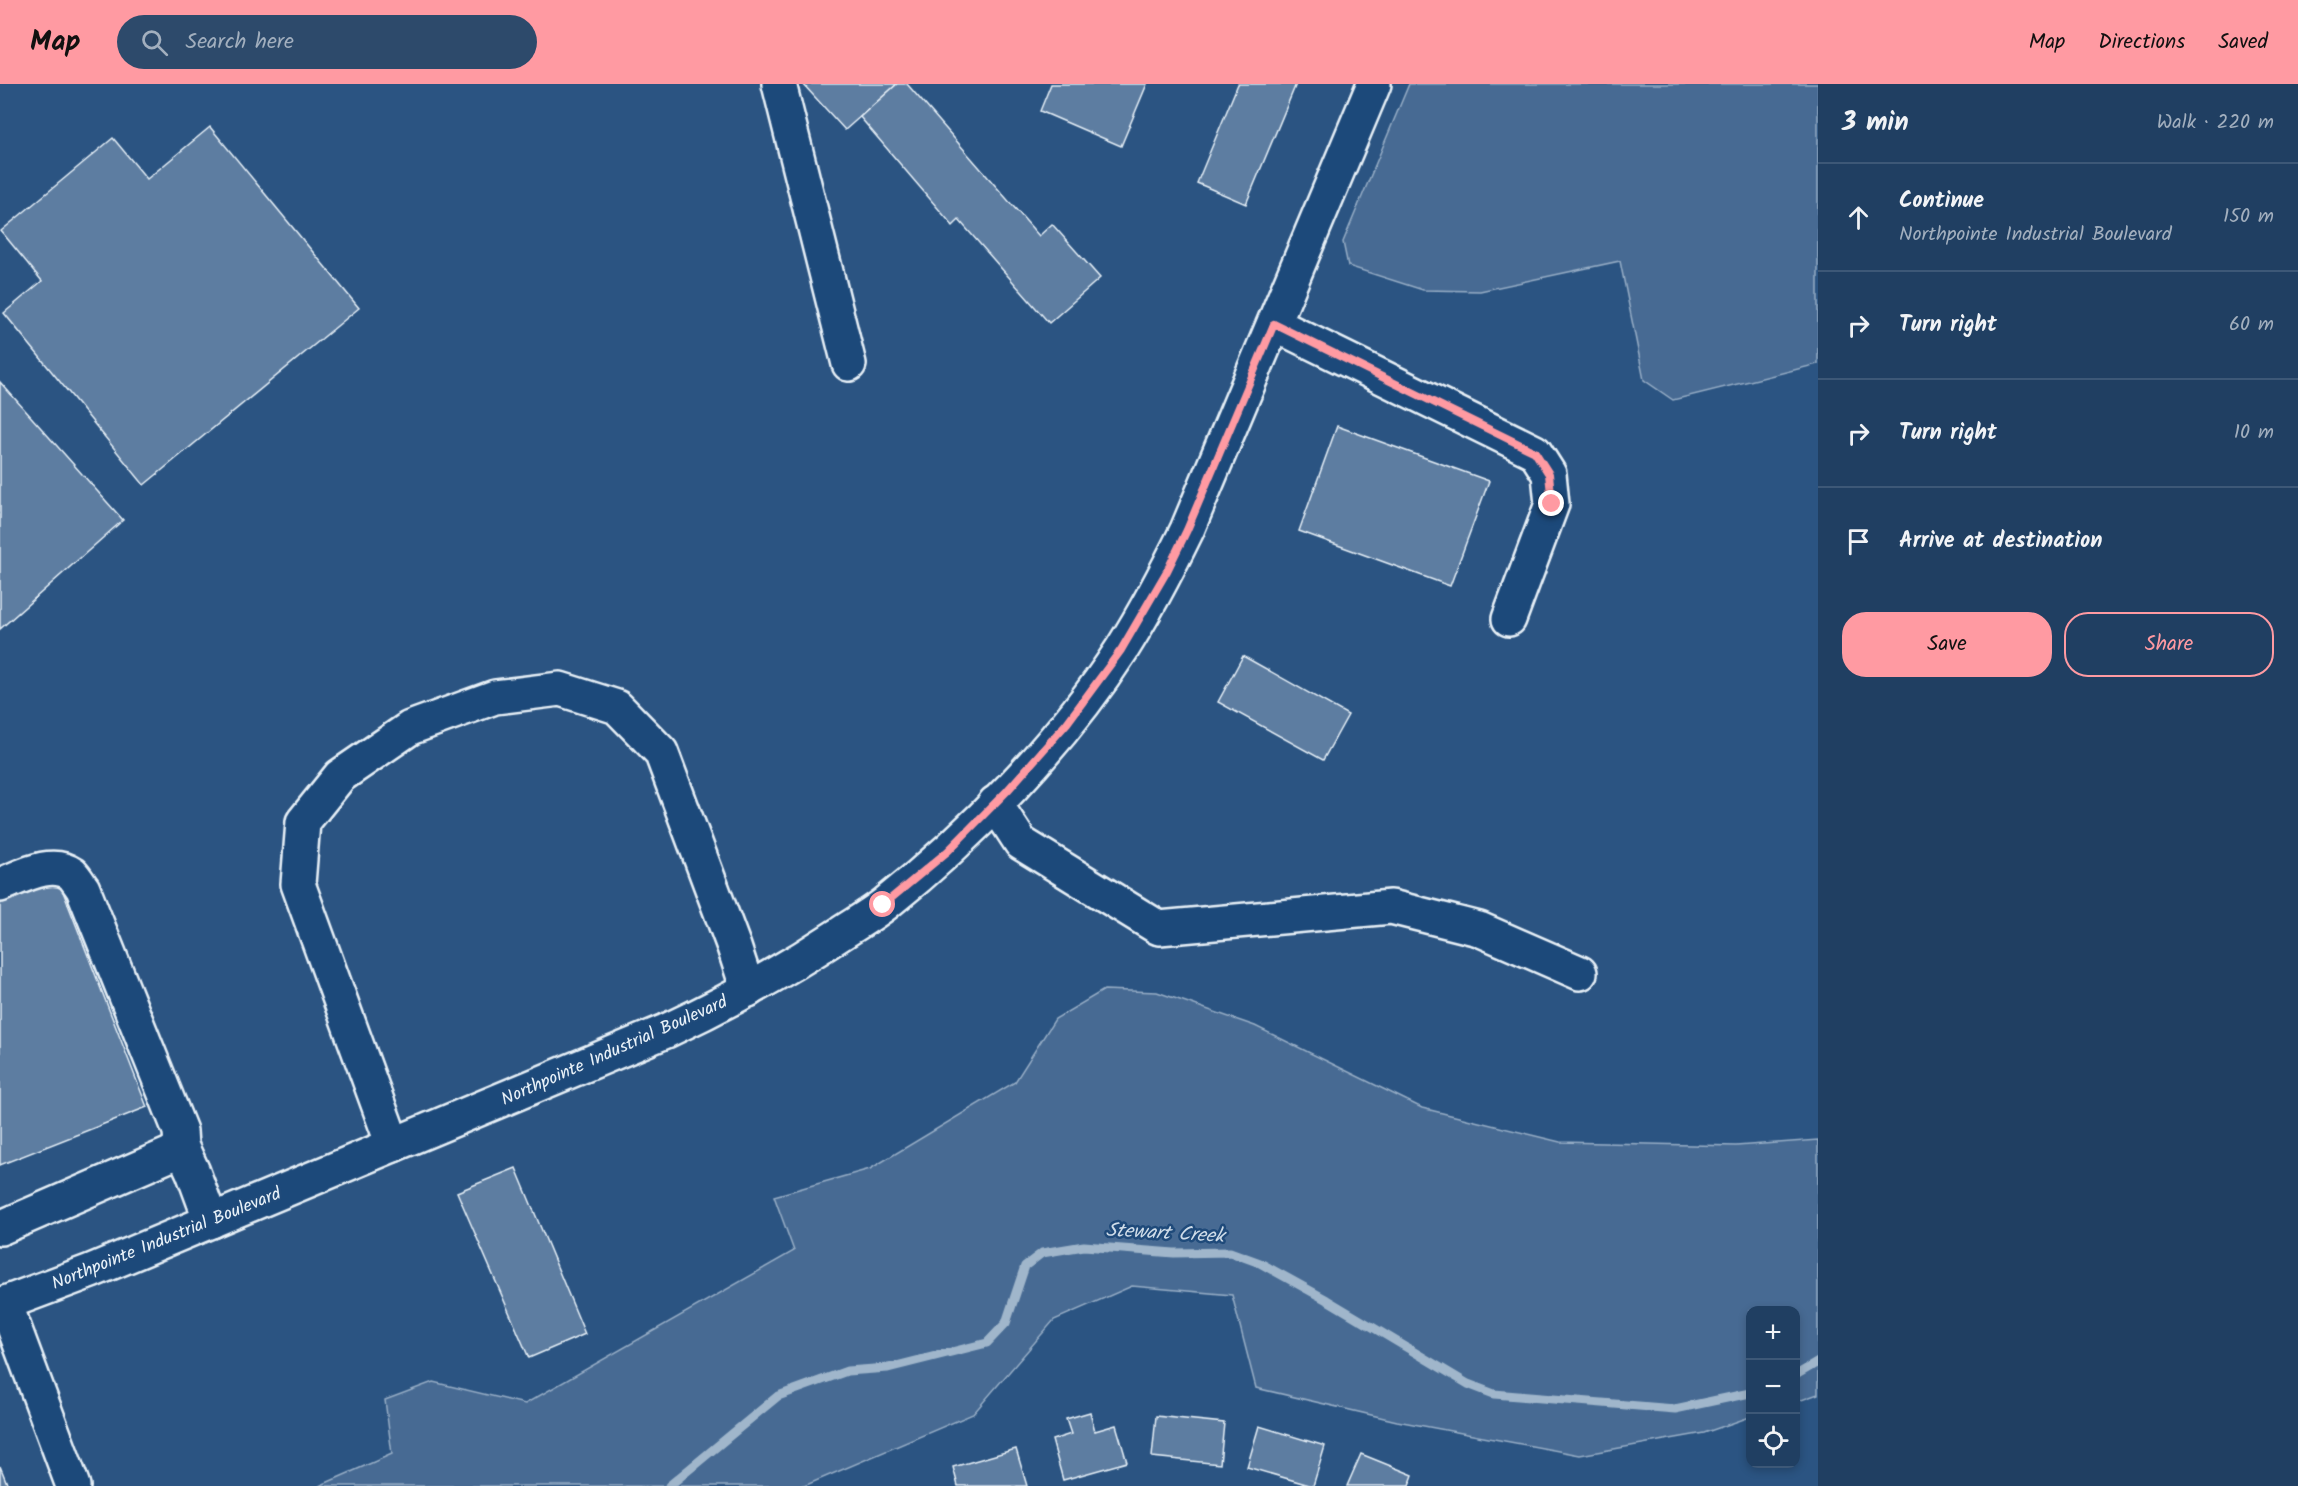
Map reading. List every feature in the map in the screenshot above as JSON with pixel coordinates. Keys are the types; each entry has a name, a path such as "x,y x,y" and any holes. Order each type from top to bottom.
{"street":[{"path":"779,84 849,364"},
{"name":"Northpointe Industrial Boulevard","path":"2,1304 91,1271 666,1031 748,990 803,959 883,905 948,851 1067,723 1121,650 1167,571 1187,530 1374,84"},
{"path":"1274,324 1535,452 1549,474 1552,504 1509,619"},
{"path":"393,1145 298,884 303,822 340,776 410,728 495,698 560,689 617,706 661,752 748,990"},
{"path":"995,803 1022,843 1160,928 1391,907 1479,929 1580,974"},
{"path":"0,885 40,870 58,868 73,875 83,889 180,1131 181,1146 211,1221"},
{"path":"0,1228 171,1154 181,1146"},
{"path":"2,1304 73,1486"}],"shaded area":[{"path":"1409,84 1818,84 1818,364 1673,400 1644,380 1620,261 1480,291 1423,290 1348,266 1343,242"},
{"path":"1104,990 1157,992 1255,1026 1422,1108 1560,1142 1736,1146 1818,1140 1818,1394 1800,1401 1800,1306 1746,1306 1746,1418 1704,1433 1580,1455 1397,1421 1256,1388 1232,1295 1132,1286 1054,1320 973,1414 804,1486 319,1486 392,1454 385,1400 433,1382 525,1404 794,1251 774,1196 870,1169 1015,1082 1055,1019"}],"building":[{"path":"803,84 897,84 845,130"},
{"path":"897,84 907,84 1039,236 1052,224 1100,278 1049,323 959,220 953,226 860,117"},
{"path":"1051,84 1147,84 1121,146 1040,111"},
{"path":"1238,84 1296,84 1246,204 1197,183"},
{"path":"210,127 359,308 144,485 4,313 42,281 1,231 113,138 147,179"},
{"path":"0,382 123,520 0,629"},
{"path":"1337,426 1489,481 1450,586 1299,531"},
{"path":"1243,656 1348,715 1323,760 1218,702"},
{"path":"55,871 147,1107 0,1165 0,893"},
{"path":"516,1168 585,1334 529,1358 457,1192"},
{"path":"1090,1412 1095,1431 1116,1425 1127,1462 1063,1480 1052,1440 1071,1434 1066,1419"},
{"path":"1156,1416 1224,1423 1220,1464 1152,1457"},
{"path":"1259,1426 1325,1446 1313,1486 1247,1467"},
{"path":"1016,1449 1027,1486 958,1486 953,1467"},
{"path":"1361,1454 1413,1475 1409,1486 1347,1486"},
{"path":"0,1466 8,1486 0,1486"}],"waterway":[{"name":"Stewart Creek","path":"669,1486 778,1396 847,1371 888,1368 987,1343 1006,1323 1025,1266 1042,1253 1084,1246 1174,1253 1230,1252 1260,1263 1468,1384 1494,1394 1675,1409 1746,1394"},
{"name":"Stewart Creek","path":"1800,1373 1818,1362"}],"route":[{"path":"883,905 948,851 1007,791 1067,723 1121,650 1167,571 1187,530 1274,324 1535,452 1549,474 1552,504"}]}
